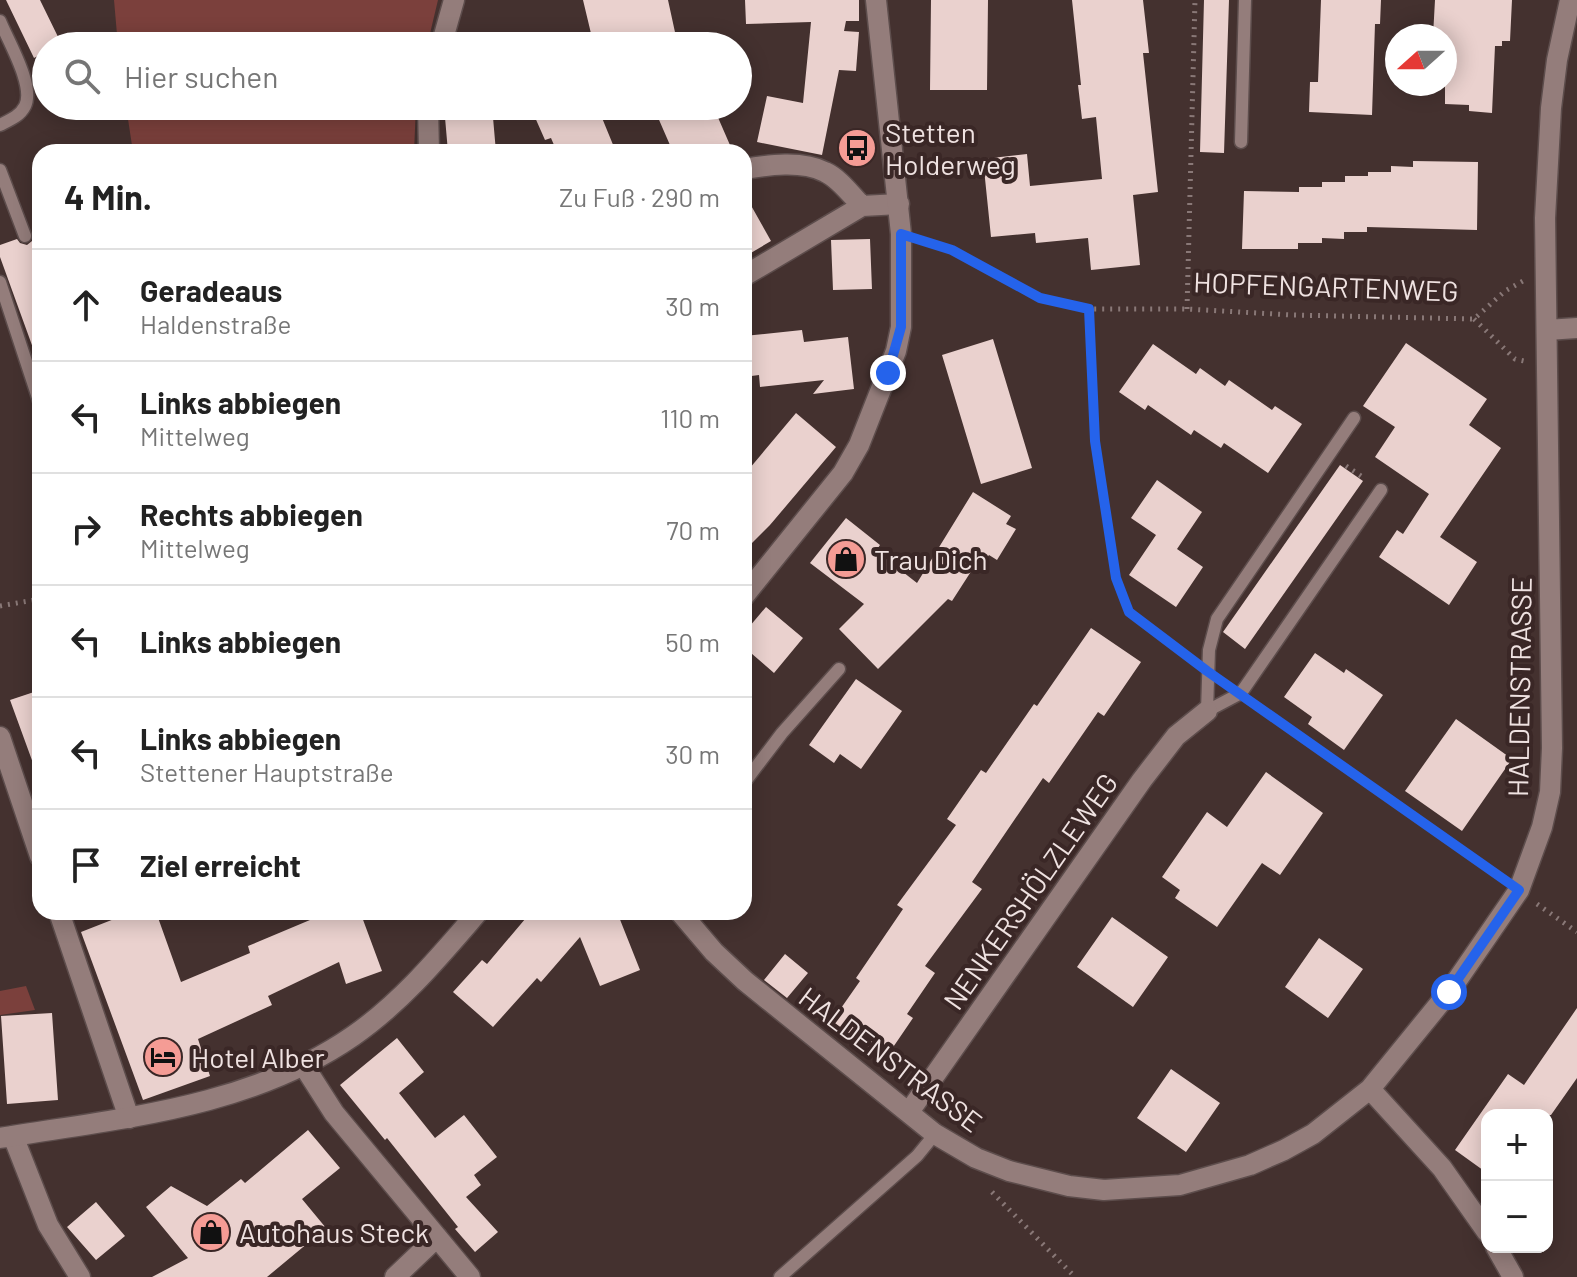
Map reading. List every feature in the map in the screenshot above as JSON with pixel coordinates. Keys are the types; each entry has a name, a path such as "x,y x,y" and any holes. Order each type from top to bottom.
{"street":[{"path":"445,32 454,0"},
{"path":"752,586 821,502 859,445 896,351 901,327 901,234 876,0"},
{"name":"HALDENSTRASSE","path":"687,920 714,952 745,981 935,1134 976,1158 1009,1171 1069,1186 1104,1190 1180,1185 1250,1165 1313,1134 1370,1089 1449,992 1519,890 1542,827 1550,777 1545,218 1551,108 1557,60 1570,0"},
{"path":"428,120 429,144"},
{"path":"752,168 769,165 826,172 862,206"},
{"path":"752,271 862,206 899,204"},
{"path":"1547,330 1577,328"},
{"name":"NENKERSHÖLZLEWEG","path":"909,1112 1142,780 1176,736 1207,711"},
{"path":"0,737 32,832"},
{"path":"62,920 129,1118"},
{"path":"80,1277 48,1225 7,1137 210,1102 304,1066 354,1035 423,976 471,920"},
{"path":"304,1066 334,1113 470,1277"},
{"path":"1370,1089 1442,1168 1481,1223"},
{"path":"395,1277 437,1237"},
{"path":"1499,1253 1513,1277"}],"lane":[{"path":"1241,142 1245,0"},
{"path":"0,21 26,81 26,103 17,116 0,125"},
{"path":"0,170 25,236"},
{"path":"0,282 32,380"},
{"path":"1207,711 1209,650 1217,619 1354,418"},
{"name":"NENKERSHÖLZLEWEG","path":"1207,711 1241,693 1381,490"},
{"path":"752,772 782,733 839,669"},
{"path":"780,1277 917,1156 935,1134"}],"path":[{"path":"1187,309 1195,0"},
{"name":"HOPFENGARTENWEG","path":"901,234 952,250 1040,298 1089,309 1187,309 1474,319 1505,291 1546,271"},
{"path":"1089,309 1095,441 1116,578 1129,612 1207,671"},
{"path":"1474,319 1515,359 1548,366"},
{"path":"1329,454 1381,490"},
{"path":"0,606 32,600"},
{"path":"1241,693 1577,932"},
{"path":"976,1158 981,1181 1075,1277"}],"shaded area":[{"path":"114,0 438,0 430,32 117,32"},
{"path":"128,120 415,120 414,144 132,144"},
{"path":"26,986 35,1010 0,1015 0,991"}],"building":[{"path":"6,0 40,0 56,32 32,32 32,54"},
{"path":"583,0 668,0 675,32 591,32"},
{"path":"745,0 859,0 859,21 846,21 844,31 859,32 856,71 839,70 822,155 757,142 767,96 803,103 811,22 746,24"},
{"path":"931,0 988,0 987,90 930,90"},
{"path":"1072,0 1143,0 1149,53 1143,53 1158,192 1133,195 1140,265 1091,270 1088,238 1036,243 1035,233 991,237 983,159 1027,154 1030,186 1102,179 1096,117 1082,119"},
{"path":"1204,0 1229,0 1224,153 1200,152"},
{"path":"1321,0 1381,0 1380,24 1375,24 1372,115 1309,112 1310,82 1318,82"},
{"path":"1435,0 1512,0 1510,41 1502,41 1502,46 1495,46 1492,113 1469,111 1469,105 1445,104 1445,96 1457,96 1457,24 1434,24"},
{"path":"445,120 493,120 495,144 447,144"},
{"path":"536,120 603,120 613,144 554,144 551,138 545,140"},
{"path":"659,120 719,120 730,144 670,144"},
{"path":"1413,161 1478,162 1477,230 1367,227 1367,232 1344,232 1344,239 1322,238 1322,243 1298,243 1298,249 1242,249 1244,191 1299,192 1299,187 1322,187 1322,182 1345,182 1345,176 1391,172 1391,166 1413,167"},
{"path":"752,207 771,241 752,252"},
{"path":"17,239 27,245 32,241 32,345 0,257 0,245"},
{"path":"870,239 872,289 833,290 831,240"},
{"path":"802,330 804,342 848,337 854,389 813,394 824,380 760,387 759,375 752,376 752,335"},
{"path":"993,339 1032,468 981,484 942,355"},
{"path":"1406,343 1487,399 1469,425 1501,448 1440,537 1477,562 1449,605 1379,557 1397,530 1403,534 1429,494 1375,457 1395,427 1363,406"},
{"path":"1153,344 1196,374 1200,368 1225,386 1229,380 1272,410 1275,406 1302,424 1268,473 1224,443 1221,448 1194,430 1191,435 1148,405 1145,410 1119,392"},
{"path":"796,413 836,447 752,543 752,465"},
{"path":"1340,465 1363,481 1245,649 1223,632"},
{"path":"1157,480 1202,512 1177,549 1203,567 1176,607 1129,575 1156,535 1131,518"},
{"path":"973,492 1011,516 1006,524 1016,529 997,560 989,555 986,559 981,556 952,601 948,599 878,669 839,629 864,604 810,563 846,518 880,545 876,551 917,583"},
{"path":"766,607 803,638 774,673 752,654 752,624"},
{"path":"1091,628 1141,662 1104,716 1098,712 1049,783 1043,778 972,882 982,889 925,966 935,973 907,1014 913,1018 885,1059 832,1021 860,981 856,978 903,909 897,905 956,825 947,819 981,770 986,773 1034,704 1037,706"},
{"path":"1315,653 1344,673 1346,669 1383,695 1344,750 1308,724 1312,717 1284,697"},
{"path":"856,679 902,711 861,769 840,754 834,763 809,745"},
{"path":"32,693 32,760 10,700"},
{"path":"1456,719 1512,759 1462,831 1405,791"},
{"path":"1266,772 1323,813 1280,875 1262,863 1217,927 1175,898 1180,890 1162,877 1207,812 1227,827"},
{"path":"1112,917 1168,957 1133,1007 1077,967"},
{"path":"112,920 159,920 181,982 250,953 248,946 310,920 363,920 382,971 346,984 339,962 268,996 272,1005 198,1039 210,1076 143,1100 81,932"},
{"path":"524,920 620,920 640,970 600,986 580,937 541,982 537,978 493,1027 453,992 482,960 487,964"},
{"path":"1319,938 1363,969 1328,1018 1285,987"},
{"path":"785,954 808,973 787,998 764,980"},
{"path":"1577,1008 1577,1078 1553,1112 1553,1109 1484,1109 1508,1074 1524,1085"},
{"path":"52,1013 58,1100 7,1104 1,1016"},
{"path":"397,1038 424,1072 399,1093 435,1138 464,1115 497,1157 474,1175 481,1185 466,1197 498,1232 475,1252 387,1138 385,1140 340,1085"},
{"path":"1171,1069 1220,1103 1186,1152 1137,1118"},
{"path":"1481,1113 1481,1169 1455,1150"},
{"path":"308,1130 340,1168 302,1199 326,1228 267,1277 152,1277 188,1258 146,1207 171,1186 207,1206 241,1179 245,1183"},
{"path":"96,1202 125,1236 96,1260 67,1227"}],"place":[{"name":"Stetten Holderweg","path":"857,148"},
{"name":"Trau Dich","path":"846,559"},
{"name":"Hotel Alber","path":"163,1057"},
{"name":"Autohaus Steck","path":"211,1232"}],"route":[{"path":"888,373 901,327 901,234 952,250 1040,298 1089,309 1095,441 1116,578 1129,612 1207,671 1519,890 1449,992"}]}
